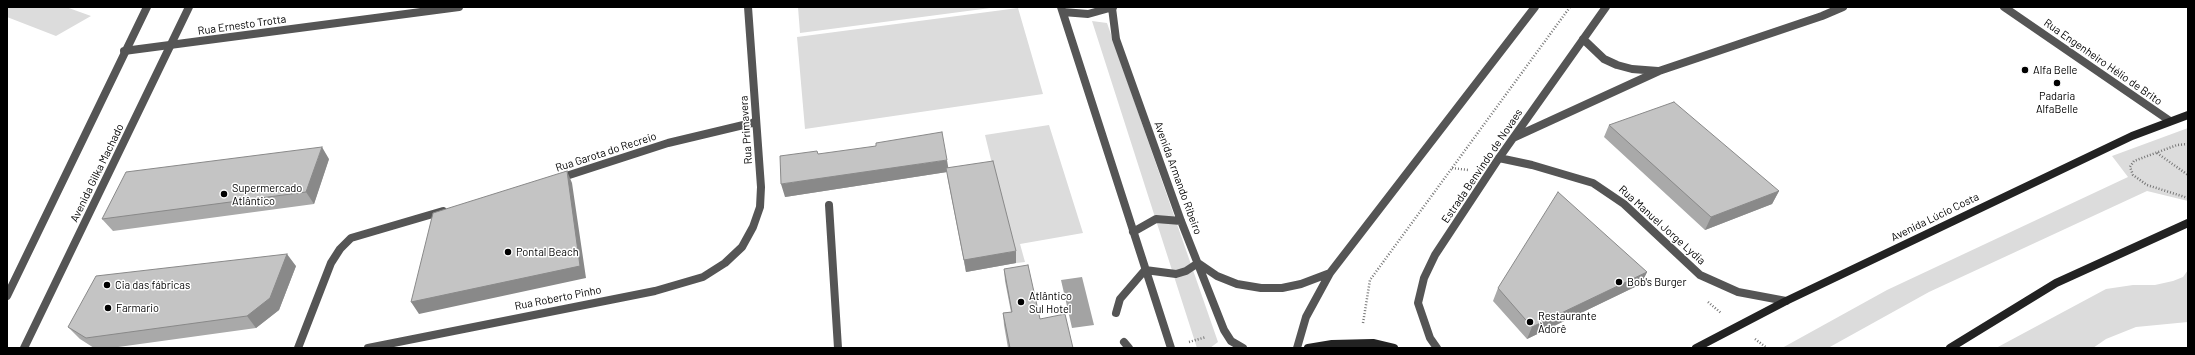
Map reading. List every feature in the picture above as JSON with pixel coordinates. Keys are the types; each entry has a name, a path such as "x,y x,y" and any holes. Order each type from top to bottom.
{"main road":[{"name":"Avenida Lúcio Costa","path":"1696,348 1737,325 1786,301 2132,136 2188,115"},
{"path":"1950,348 2056,283 2188,222"},
{"path":"1308,348 1332,344 1373,344 1394,348"}],"street":[{"path":"7,296 147,7"},
{"name":"Avenida Gilka Machado","path":"24,348 189,7"},
{"name":"Rua Ernesto Trotta","path":"124,52 459,7"},
{"name":"Rua Primavera","path":"742,247 753,226 760,207 761,187 748,7"},
{"path":"1112,7 1088,14 1062,10 1171,348"},
{"name":"Avenida Armando Ribeiro","path":"1112,7 1116,39 1181,221 1224,330 1231,341 1243,348"},
{"path":"1296,348 1306,317 1330,273 1535,7"},
{"name":"Estrada Benvindo de Novaes","path":"1438,348 1430,338 1418,303 1424,278 1435,255 1499,158 1606,7"},
{"path":"1515,137 1659,71 1822,16 1843,7"},
{"name":"Rua Engenheiro Hélio de Brito","path":"2004,7 2170,122"},
{"path":"1583,39 1604,59 1617,65 1659,71"},
{"name":"Rua Garota do Recreio","path":"554,180 668,143 756,122"},
{"name":"Rua Manuel Jorge Lydia","path":"1499,158 1532,165 1593,183 1624,204 1700,275 1717,284 1738,292 1786,301"},
{"path":"829,205 838,348"},
{"path":"298,348 331,263 351,238 367,232 450,209"},
{"path":"1133,232 1146,223 1156,219 1181,221"},
{"name":"Rua Roberto Pinho","path":"368,348 655,291 704,277 725,263 742,247"},
{"path":"1145,270 1164,274 1176,274 1186,271 1198,263 1217,276 1237,284 1260,288 1282,288 1301,284 1330,273"},
{"path":"1116,313 1120,298 1145,270"}],"path":[{"path":"1359,344 1370,280 1570,7"},
{"path":"2132,136 2188,174"},
{"path":"2188,144 2177,145 2134,161 2130,167 2133,175 2157,189 2188,198"},
{"path":"1452,168 1490,173"},
{"path":"1705,299 1767,348"},
{"path":"1171,348 1224,330"}],"shaded area":[{"path":"7,7 66,7 91,16 56,36 7,17"},
{"path":"798,7 998,7 800,33"},
{"path":"1018,8 1043,94 805,129 797,37"},
{"path":"1092,21 1107,23 1218,342 1210,348 1197,348"},
{"path":"1049,125 1083,233 1020,244 1025,262 1016,263 985,135"},
{"path":"2188,128 2188,201 2147,191 1929,292 1828,348 1782,348 1887,290 2128,177 2112,156"},
{"path":"2188,270 2188,322 2136,327 2106,339 2093,348 1996,348 2106,289 2133,285 2155,285 2173,281 2183,277"},
{"path":"1082,277 1094,325 1072,328 1061,280"}],"building":[{"path":"1674,102 1779,191 1711,217 1609,125"},
{"path":"942,132 947,160 781,184 780,156 817,151 818,154 876,146 876,143"},
{"name":"Supermercado Atlântico","path":"322,147 306,192 102,219 126,172"},
{"path":"993,161 1016,251 964,260 946,168"},
{"name":"Pontal Beach","path":"567,171 580,266 411,302 433,213"},
{"path":"1558,192 1647,272 1532,327 1498,288"},
{"path":"287,254 270,298 247,316 86,338 68,327 96,276"},
{"name":"Atlântico Sul Hotel","path":"1028,265 1040,319 1065,314 1073,348 1010,348 1003,313 1012,312 1004,269"}],"place":[{"name":"Alfa Belle","path":"2025,70"},
{"name":"Padaria AlfaBelle","path":"2057,83"},
{"name":"Supermercado Atlântico","path":"224,194"},
{"name":"Pontal Beach","path":"508,252"},
{"name":"Bob's Burger","path":"1619,282"},
{"name":"Cia das fábricas","path":"107,285"},
{"name":"Atlântico Sul Hotel","path":"1021,302"},
{"name":"Farmario","path":"108,308"},
{"name":"Restaurante Àdorê","path":"1530,322"}]}
